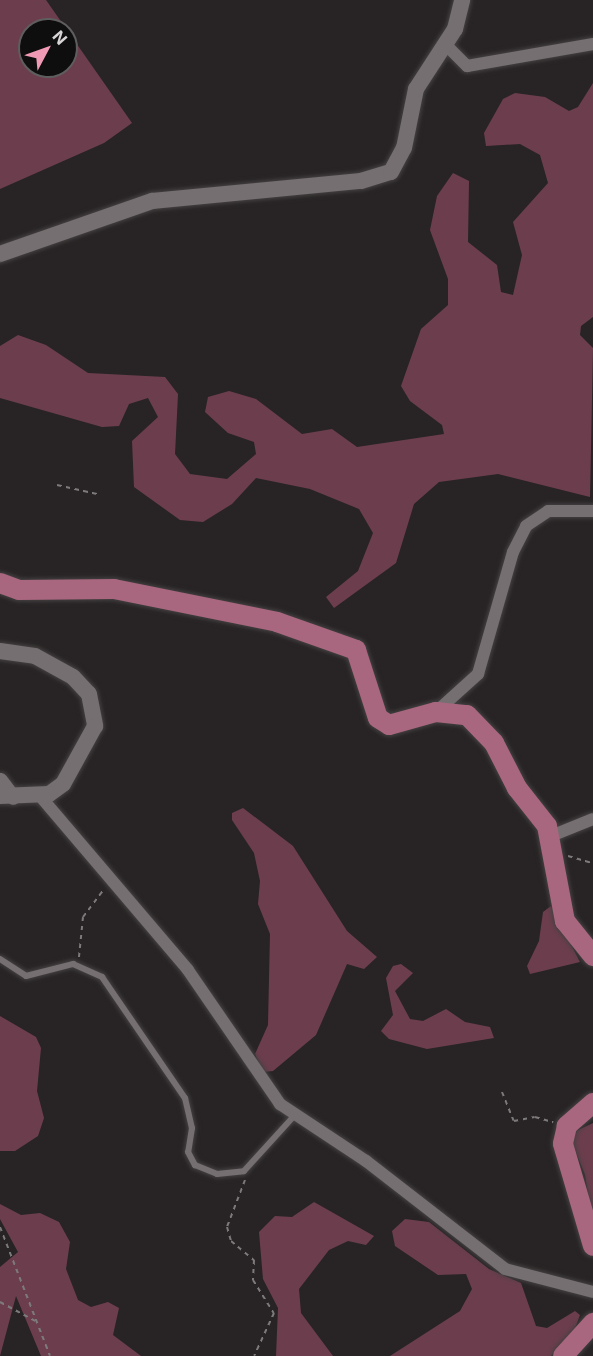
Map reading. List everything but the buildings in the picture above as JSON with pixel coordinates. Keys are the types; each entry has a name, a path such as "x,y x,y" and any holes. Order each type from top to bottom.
{"main road":[{"path":"0,254 152,201 361,181 391,172 404,148 416,89 446,45 462,0"},
{"path":"0,583 19,590 114,589 277,622 356,650 378,718 389,725 436,712 467,715 482,726 553,844 565,921 593,956"},
{"path":"0,651 54,663 89,694 94,712 90,742 63,784 40,796 6,796"},
{"path":"593,1103 567,1126 563,1144 593,1246"},
{"path":"563,1356 593,1323"}],"street":[{"path":"446,45 467,66 593,44"},
{"path":"436,712 478,674 513,552 526,526 548,511 593,511"},
{"path":"0,780 6,796"},
{"path":"40,796 188,970 241,1053 294,1116 366,1161 505,1269 593,1292"},
{"path":"553,844 593,819"}],"lane":[{"path":"0,959 26,976 78,964 102,976 185,1098 192,1128 188,1152 195,1165 217,1174 235,1174 254,1163 294,1116"}],"path":[{"path":"57,485 97,494"},
{"path":"553,844 593,863"},
{"path":"78,964 83,917 112,881"},
{"path":"502,1092 514,1120 535,1116 567,1126"},
{"path":"254,1163 230,1206 227,1227 231,1241 254,1260 253,1280 273,1308 254,1356"},
{"path":"0,1227 50,1356"},
{"path":"0,1302 37,1323"}],"shaded area":[{"path":"0,0 46,0 59,18 18,18 18,78 78,78 78,46 132,123 104,143 0,189"},
{"path":"593,83 593,317 581,326 580,335 593,348 590,497 498,474 439,482 414,504 396,563 334,608 326,597 358,571 373,533 359,509 310,489 256,478 232,504 203,522 180,520 134,487 132,441 158,417 148,398 129,404 119,426 102,427 0,398 0,346 18,335 46,345 88,373 165,377 178,394 175,454 190,474 227,479 256,454 254,442 228,433 205,412 208,397 229,391 256,399 302,434 332,429 357,447 444,434 442,425 410,401 401,386 421,329 448,305 448,279 430,230 437,196 453,173 469,181 468,242 497,265 501,292 513,295 522,255 513,222 548,183 540,155 520,144 486,146 484,133 503,99 515,93 545,97 569,111 578,107"},
{"path":"243,808 293,846 347,931 377,957 364,969 347,964 316,1035 273,1071 263,1072 255,1054 268,1025 270,934 258,904 260,881 254,853 232,820 232,813"},
{"path":"551,906 580,962 530,974 527,966 539,941 543,912"},
{"path":"401,964 413,973 395,991 410,1019 423,1021 446,1009 465,1022 490,1027 494,1038 427,1049 389,1039 381,1031 393,1015 386,978 393,966"},
{"path":"0,1016 36,1037 41,1048 37,1091 44,1118 38,1136 15,1151 0,1151"},
{"path":"593,1123 593,1226 585,1175 572,1142 576,1131"},
{"path":"314,1202 374,1236 366,1245 348,1241 329,1250 299,1289 301,1313 333,1356 276,1356 278,1308 263,1279 259,1232 275,1216 292,1217"},
{"path":"0,1204 21,1215 40,1213 59,1222 70,1242 66,1269 78,1300 91,1307 108,1302 119,1308 113,1335 141,1356 41,1356 16,1296 0,1356 0,1267 18,1252 0,1219"},
{"path":"405,1219 429,1222 489,1269 521,1283 536,1326 547,1328 575,1311 580,1315 574,1331 551,1356 390,1356 460,1311 472,1289 466,1274 438,1275 395,1246 392,1231"}]}
